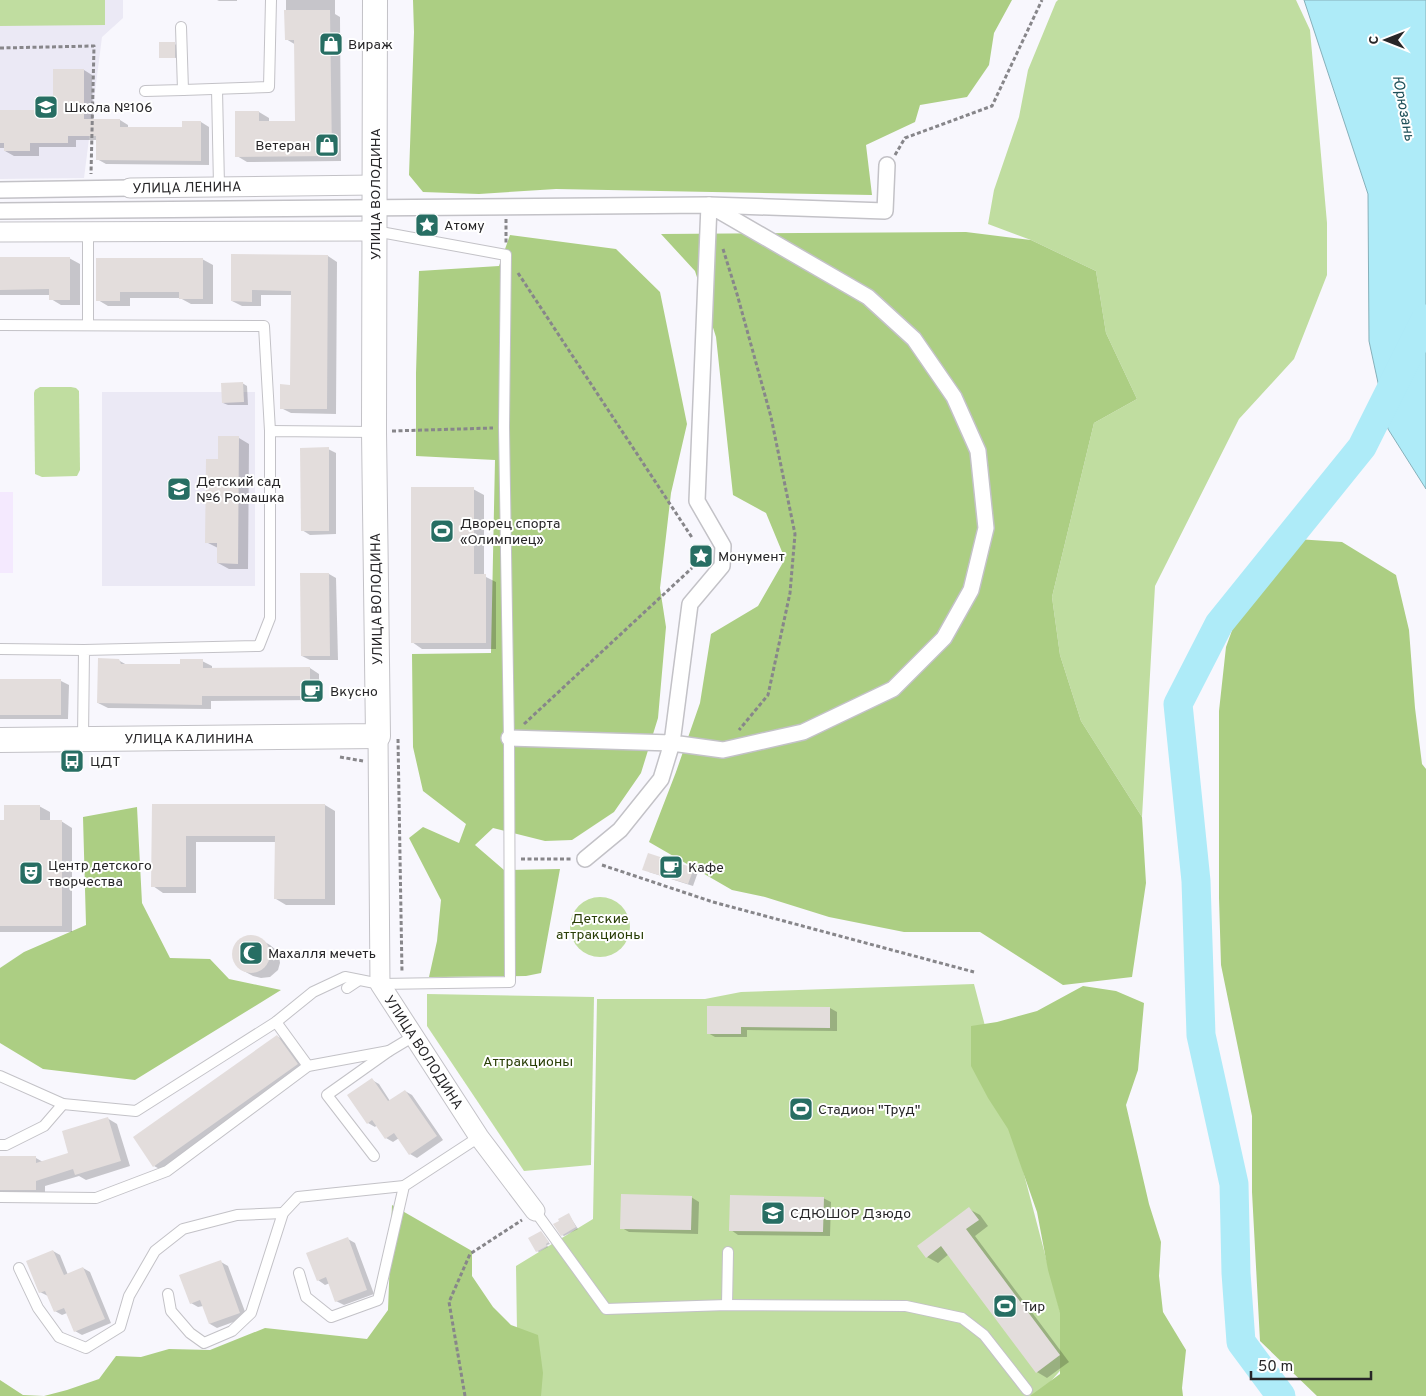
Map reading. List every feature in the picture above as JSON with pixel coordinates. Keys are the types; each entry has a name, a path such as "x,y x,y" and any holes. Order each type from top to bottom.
{"street":[{"name":"УЛИЦА ВОЛОДИНА","path":"375,0 374,432 380,984 479,1137 535,1211"},
{"path":"0,211 709,205 885,211 887,166"},
{"name":"УЛИЦА ЛЕНИНА","path":"0,190 219,186 375,208"},
{"path":"586,859 620,830 660,779 672,743 690,604 722,566 723,546 698,501 709,205"},
{"path":"509,738 672,743 723,750 803,732 893,689 944,638 971,590 986,528 978,451 954,397 914,339 868,297 709,205"},
{"path":"0,232 88,232 375,208"},
{"name":"УЛИЦА КАЛИНИНА","path":"0,740 378,736"}],"lane":[{"path":"145,91 269,87 271,0"},
{"path":"181,27 183,90"},
{"path":"217,89 219,186"},
{"path":"0,1076 63,1104 136,1110 276,1022 313,992 345,977 380,984 510,982 509,738 504,427 506,255 375,208"},
{"path":"88,232 88,324"},
{"path":"0,324 264,326 270,431 270,618 259,646 84,650 0,649"},
{"path":"270,431 374,432"},
{"path":"83,738 84,650"},
{"path":"347,988 359,980"},
{"path":"276,1022 308,1066"},
{"path":"374,1156 327,1095 414,1036"},
{"path":"0,1197 96,1198 167,1171 308,1066 390,1051"},
{"path":"0,1145 6,1145 44,1126 63,1104"},
{"path":"168,1294 171,1311 190,1333 204,1343 232,1331 251,1312 283,1213 298,1197 404,1186 479,1137"},
{"path":"298,1273 306,1297 332,1317 378,1300 404,1186"},
{"path":"535,1211 606,1309 727,1305 906,1306 962,1318 984,1335 1027,1390"},
{"path":"19,1268 38,1308 59,1337 86,1348 120,1327 128,1296 155,1251 183,1228 237,1215 283,1213"},
{"path":"727,1305 728,1252"}],"path":[{"path":"887,166 906,138 992,106 1042,0"},
{"path":"0,48 94,46 90,189"},
{"path":"505,206 506,255 693,539"},
{"path":"720,241 737,294 771,417 795,534 790,593 768,695 723,750"},
{"path":"374,432 504,427"},
{"path":"509,738 692,568"},
{"path":"510,859 586,859 713,902 974,972"},
{"path":"465,1396 448,1302 470,1254 535,1211"}],"shaded area":[{"name":"Школа №106","path":"0,0 123,0 123,18 102,37 84,178 0,179"},
{"name":"Детский сад №6 Ромашка","path":"102,392 255,392 255,586 102,586"},
{"path":"0,492 13,492 13,573 0,573"}],"green space":[{"path":"0,0 105,0 105,25 0,26"},
{"path":"413,0 1012,0 994,33 989,65 967,97 920,105 915,122 866,145 872,195 556,189 479,194 423,192 409,175 414,32"},
{"path":"1058,0 1296,0 1310,30 1327,223 1327,275 1294,359 1239,419 1155,586 1142,817 1081,721 1060,655 1052,597 1094,423 1137,399 1106,333 1096,271 1031,240 988,224 994,190 1019,117 1028,70"},
{"path":"966,232 1031,240 1096,271 1106,333 1137,399 1094,423 1052,597 1060,655 1081,721 1142,817 1146,883 1132,977 1063,985 980,932 904,932 829,917 765,897 732,890 649,842 700,703 711,634 758,606 785,559 766,513 733,495 716,337 695,271 661,234"},
{"path":"510,235 616,249 660,292 687,424 671,493 660,588 666,627 658,718 641,773 614,812 572,840 545,841 493,828 475,845 504,870 560,869 541,973 526,976 429,977 437,941 441,900 409,838 423,827 459,843 466,824 423,791 413,747 412,654 491,653 495,460 416,456 419,271 499,266"},
{"path":"40,387 71,387 79,391 80,470 77,476 42,477 35,474 34,393"},
{"path":"1281,538 1342,542 1396,575 1409,630 1415,708 1422,764 1426,769 1426,1396 1317,1396 1260,1341 1252,1192 1252,1116 1221,965 1219,711 1226,647 1250,581"},
{"path":"137,807 142,903 170,958 210,959 229,979 281,990 135,1080 43,1069 0,1043 0,968 24,952 86,925 83,817"},
{"name":"Детские аттракционы","path":"600,897 616,902 621,906 625,911 630,927 625,943 621,948 616,952 600,957 584,952 579,948 575,943 570,927 575,911 579,906 584,902"},
{"name":"Стадион \"Труд\"","path":"974,984 1072,1357 1038,1396 518,1396 516,1266 593,1219 597,999 705,999 741,992"},
{"path":"1083,986 1116,991 1144,1003 1138,1070 1126,1105 1149,1204 1161,1242 1159,1276 1163,1312 1186,1350 1182,1388 1183,1396 1030,1396 1060,1374 1060,1313 1048,1270 1037,1212 1008,1129 988,1098 971,1066 971,1026 997,1022 1037,1011"},
{"name":"Аттракционы","path":"427,994 594,997 591,1165 524,1171 427,1026"},
{"path":"392,1205 472,1251 472,1276 493,1307 511,1325 538,1335 543,1373 541,1396 44,1396 99,1379 116,1356 141,1357 169,1349 210,1350 265,1328 367,1339 388,1310"},
{"path":"0,1380 23,1395 44,1396 0,1396"}],"water":[{"name":"Юрюзань","path":"1304,0 1426,0 1426,489 1388,429 1369,341 1368,194"}],"building":[{"path":"284,10 330,10 332,156 235,157 235,111 259,111 259,121 295,121 294,40 285,40"},
{"path":"159,42 175,42 175,58 159,58"},
{"path":"53,69 84,69 84,119 120,119 120,127 182,127 182,121 201,121 201,161 96,160 96,136 68,136 68,143 30,143 30,151 4,151 4,143 0,143 0,110 53,110"},
{"path":"231,254 328,255 327,409 280,409 280,384 290,385 291,291 252,290 252,302 231,301"},
{"path":"0,257 70,257 70,300 49,300 49,289 0,290"},
{"path":"96,258 203,258 203,299 179,299 179,292 120,292 120,301 96,301"},
{"path":"243,382 244,402 222,403 221,383"},
{"path":"218,436 239,436 238,564 217,563 217,543 205,543 206,459 218,459"},
{"path":"329,447 329,531 301,531 300,448"},
{"name":"Дворец спорта «Олимпиец»","path":"411,487 474,487 474,574 486,574 486,643 411,643"},
{"path":"300,573 329,573 330,656 301,656"},
{"path":"98,658 119,659 121,664 180,664 180,659 203,659 203,668 310,667 310,696 202,696 202,705 97,703"},
{"path":"0,679 61,679 61,715 0,715"},
{"path":"152,804 325,804 325,899 274,899 275,836 186,836 186,887 151,887"},
{"name":"Центр детского творчества","path":"4,805 40,805 40,820 62,820 62,926 0,926 0,820 4,820"},
{"path":"648,853 694,868 688,884 642,870"},
{"name":"Махалля мечеть","path":"251,935 264,941 270,954 264,967 251,973 238,967 232,954 238,941"},
{"path":"707,1006 830,1007 830,1028 741,1027 741,1034 707,1034"},
{"path":"277,1035 298,1064 153,1167 133,1137"},
{"path":"372,1078 388,1101 405,1090 437,1136 409,1155 394,1133 385,1139 372,1120 367,1124 347,1095"},
{"path":"108,1117 121,1161 75,1175 73,1169 36,1181 36,1190 0,1190 0,1156 36,1156 36,1163 68,1153 62,1131"},
{"path":"621,1194 692,1196 691,1230 620,1229"},
{"path":"730,1195 824,1197 823,1232 729,1231"},
{"name":"Тир","path":"969,1207 979,1220 966,1229 1060,1355 1036,1373 941,1246 926,1258 917,1246"},
{"path":"569,1213 576,1227 561,1236 553,1224"},
{"path":"541,1231 549,1242 546,1244 547,1246 536,1252 528,1238"},
{"path":"348,1237 367,1290 335,1302 326,1277 317,1281 306,1253"},
{"path":"53,1250 64,1275 83,1267 105,1319 74,1332 64,1308 54,1312 45,1291 39,1293 26,1261"},
{"path":"221,1260 240,1313 209,1324 200,1300 190,1304 179,1275"}],"waterway":[{"path":"1281,1396 1241,1342 1236,1273 1234,1184 1201,1035 1196,881 1178,704 1219,624 1362,447 1426,319"}],"place":[{"name":"Вираж","path":"331,44"},
{"name":"Школа №106","path":"46,107"},
{"name":"Ветеран","path":"327,145"},
{"name":"Атому","path":"427,225"},
{"name":"Детский сад №6 Ромашка","path":"179,489"},
{"name":"Дворец спорта «Олимпиец»","path":"442,531"},
{"name":"Монумент","path":"701,556"},
{"name":"Вкусно","path":"312,691"},
{"name":"ЦДТ","path":"72,761"},
{"name":"Кафе","path":"671,867"},
{"name":"Центр детского творчества","path":"31,873"},
{"name":"Махалля мечеть","path":"251,953"},
{"name":"Стадион \"Труд\"","path":"801,1109"},
{"name":"СДЮШОР Дзюдо","path":"773,1213"},
{"name":"Тир","path":"1005,1306"}]}
